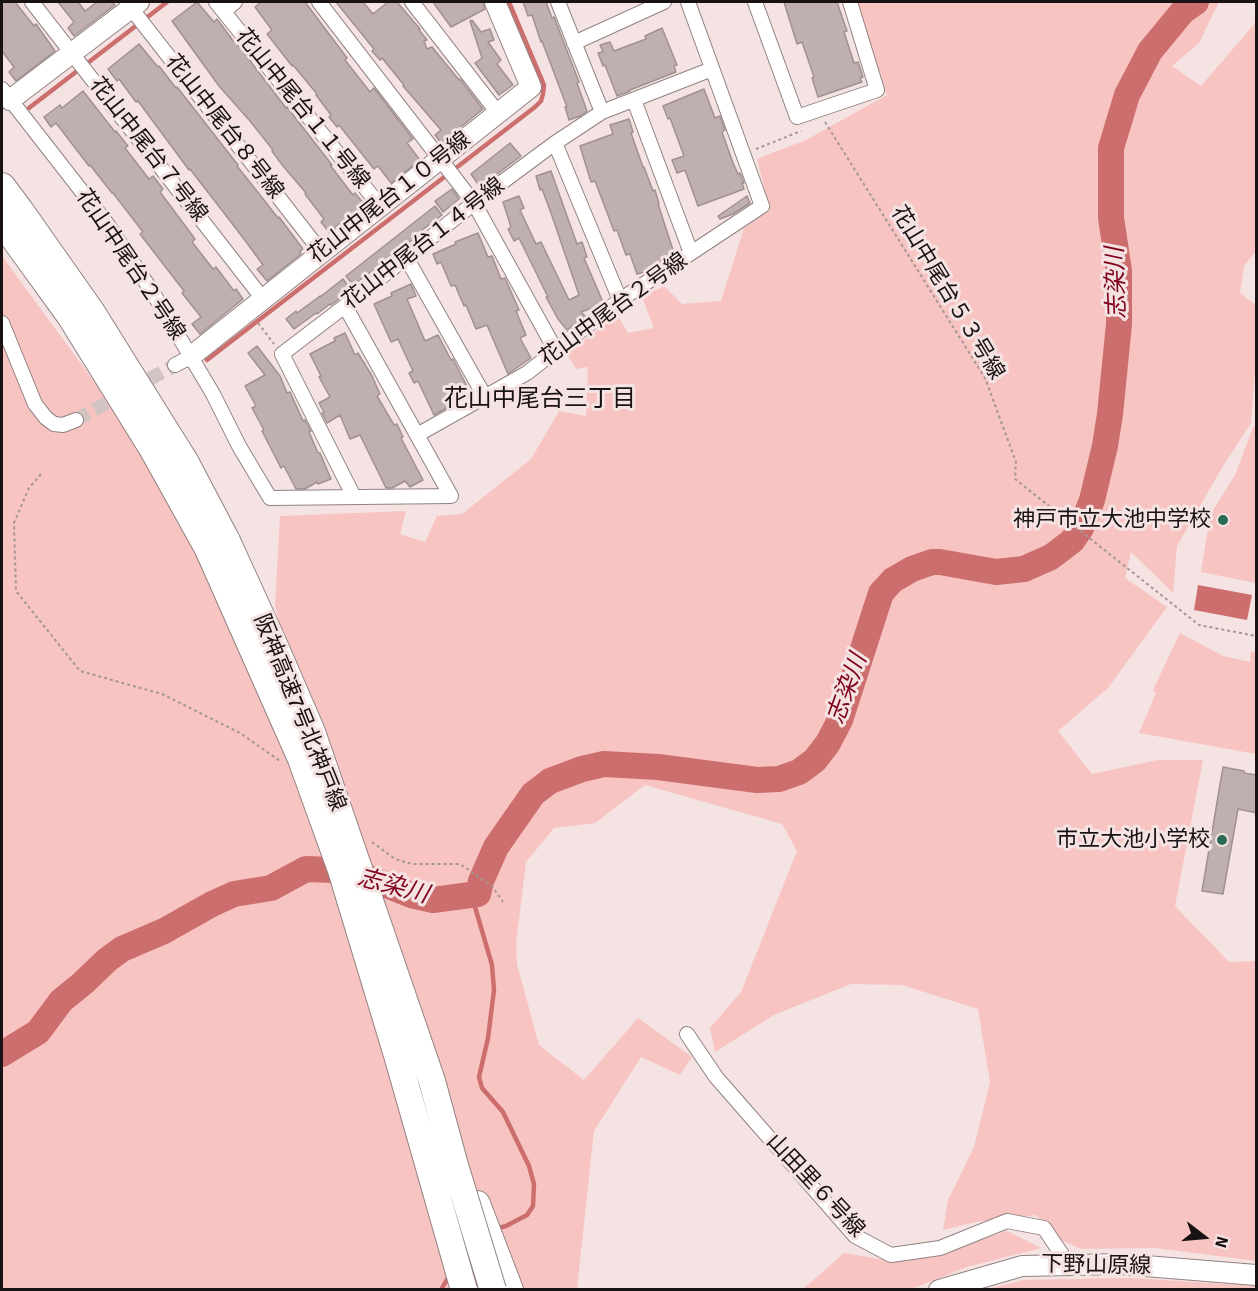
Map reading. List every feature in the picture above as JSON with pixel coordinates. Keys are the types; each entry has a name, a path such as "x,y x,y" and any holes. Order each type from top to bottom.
{"highway":[{"name":"阪神高速7号北神戸線","path":"2,186 91,311 186,463 305,770 344,881 398,1055 464,1290"},
{"name":"阪神高速7号北神戸線","path":"2,222 70,316 153,450 217,545 274,644 312,732 432,1081 454,1162 494,1290"},
{"path":"454,1162 471,1188 510,1290"},
{"path":"434,1183 436,1226 451,1290"}],"street":[{"name":"花山中尾台７号線","path":"32,2 263,299"},
{"name":"花山中尾台１１号線","path":"235,2 220,6 380,206"},
{"path":"319,2 474,203 556,351"},
{"path":"412,2 498,113"},
{"name":"花山中尾台１０号線","path":"183,361 380,206 443,161 531,87 495,2"},
{"path":"558,2 602,112"},
{"path":"574,43 664,2"},
{"name":"花山中尾台２号線","path":"6,95 108,225 153,293 183,361 213,394 239,446 270,498 451,496 417,435 527,373 620,300 762,206 688,2"},
{"path":"755,2 797,117 877,90 850,2"},
{"path":"6,95 74,56 133,6"},
{"name":"花山中尾台８号線","path":"133,6 147,29 322,253"},
{"name":"花山中尾台１４号線","path":"282,354 474,203 555,143 602,112 712,69"},
{"path":"634,100 691,253"},
{"path":"555,143 620,300"},
{"path":"406,257 485,397"},
{"path":"345,306 417,435"},
{"path":"2,323 35,404 54,424 63,425 76,420"},
{"path":"282,354 354,497"},
{"name":"山田里６号線","path":"687,1034 716,1077 855,1236 891,1255 940,1248 1007,1221 1044,1228 1069,1265"},
{"name":"下野山原線","path":"939,1290 1022,1266 1120,1264 1257,1275"}],"path":[{"name":"花山中尾台５３号線","path":"819,110 985,378 1016,462 1015,479 1199,625 1257,636"},
{"path":"743,155 804,130"},
{"path":"263,330 282,354"},
{"path":"41,474 29,488 14,523 16,591 80,671 162,694 240,733 279,760"},
{"path":"368,839 395,859 412,864 460,864 492,886 503,902"}],"shaded area":[{"path":"857,2 1219,2 1199,43 1172,66 1201,86 1256,22 1256,251 1244,266 1240,293 1256,305 1256,359 1251,423 1223,466 1177,546 1173,593 1131,552 1125,578 1167,607 1108,688 1058,731 1092,774 1158,760 1203,760 1175,906 1229,962 1256,961 1256,1261 1155,1248 1081,1249 1061,1240 1036,1215 976,1222 943,1230 948,1200 974,1147 990,1082 978,1009 902,985 851,984 774,1015 715,1052 710,1028 741,992 797,851 782,824 645,785 595,823 554,828 526,862 516,944 517,964 539,1045 584,1080 638,1018 692,1057 680,1075 641,1057 594,1131 577,1289 2,1289 2,256 174,491 281,630 275,605 280,516 406,511 400,534 425,542 437,516 462,514 531,459 559,411 586,416 588,367 576,369 567,354 617,315 628,333 654,328 642,297 664,286 682,304 721,301 744,228 770,210 757,159 806,140 887,95"},
{"path":"1253,427 1256,427 1256,583 1201,572 1210,515 1235,475"},
{"path":"1198,585 1252,595 1247,620 1194,610"},
{"path":"1180,633 1223,656 1250,662 1251,651 1256,652 1256,754 1139,733 1156,693 1153,690"},
{"path":"1007,1231 1041,1248 967,1267 912,1289 802,1290 844,1253 891,1261 960,1247"},
{"path":"1132,1278 1256,1286 1256,1289 989,1289 1023,1280"}],"building":[{"path":"2,2 15,2 34,26 36,24 55,51 16,81 9,72 14,67 2,51"},
{"path":"58,2 78,2 85,11 97,2 112,2 115,5 74,36 68,28 74,22"},
{"path":"197,2 214,22 217,19 353,195 355,193 364,204 329,232 321,222 324,219 306,193 250,121 219,86 172,21"},
{"path":"261,2 305,2 370,92 374,88 413,139 407,143 420,160 391,183 378,166 374,169 339,125 337,127 329,117 331,115 317,94 267,34 272,30 255,7"},
{"path":"336,2 363,2 373,14 388,2 397,2 420,29 427,40 424,41 427,49 432,47 483,109 441,143 435,135 441,130 382,58 380,60 372,51 374,49"},
{"path":"433,2 483,2 485,9 451,27"},
{"path":"523,2 546,2 552,18 554,17 579,82 577,83 587,111 580,116 569,120 565,107 567,107 532,15 528,16"},
{"path":"784,2 837,2 847,31 844,32 854,63 858,62 863,77 860,78 862,82 818,97 802,42 797,44"},
{"path":"472,20 481,32 490,29 494,40 488,42 501,60 497,64 513,85 499,95 475,63 482,58 470,21"},
{"path":"662,28 677,65 674,66 676,72 617,96 598,53 603,52 600,45 610,42 614,51 646,39 645,36"},
{"path":"139,44 177,87 303,249 300,251 301,254 267,281 257,269 263,265 244,239 138,101 136,102 119,79 117,81 108,69"},
{"path":"704,89 715,118 720,116 725,130 722,132 733,163 744,183 742,183 744,189 698,206 685,170 677,173 672,160 684,156 670,118 668,119 663,106"},
{"path":"83,91 128,146 125,148 149,179 153,176 163,189 160,192 195,239 192,242 213,269 216,267 243,299 200,334 192,324 201,317 140,234 143,232 56,123 51,127 44,117 60,105 62,108"},
{"path":"629,119 633,132 631,133 653,191 655,190 674,253 663,261 651,265 652,268 648,271 637,274 630,254 626,255 617,230 614,231 595,181 591,182 580,146 613,134 610,125"},
{"path":"510,143 521,156 480,187 471,174"},
{"path":"551,171 577,244 582,242 587,257 584,258 603,302 581,312 585,316 567,330 546,297 548,297 519,238 514,241 508,229 511,227 503,202 519,196 524,208 520,210 536,244 541,242 569,300 579,295 536,176"},
{"path":"452,189 459,199 443,212 435,201"},
{"path":"747,196 750,203 720,219 718,216"},
{"path":"435,206 442,215 398,252 353,285 346,276"},
{"path":"478,233 488,257 492,256 501,279 505,278 519,310 516,311 526,335 520,338 531,358 508,374 487,325 476,329 455,285 451,286 441,262 437,264 433,254"},
{"path":"343,279 351,290 294,329 286,319"},
{"path":"411,284 416,296 407,299 425,341 438,335 471,394 434,415 418,381 414,383 409,373 413,371 398,339 391,342 374,304"},
{"path":"345,333 355,355 358,353 372,376 380,394 377,396 394,425 397,424 403,437 401,438 423,480 410,487 405,481 392,488 386,488 360,435 350,439 340,415 327,423 322,413 324,412 319,403 330,397 310,354"},
{"path":"257,346 280,376 287,393 290,392 303,421 305,420 311,431 309,432 331,479 318,484 317,482 305,489 296,489 284,466 281,468 262,431 264,430 252,408 256,406 245,386 265,375 248,353"},
{"path":"1223,767 1257,775 1257,813 1238,809 1223,894 1202,891"}],"waterway":[{"path":"29,108 167,2"},
{"path":"207,360 541,101 544,85 509,2"},
{"name":"志染川","path":"2,1054 38,1032 61,1001 122,949 164,931 234,894 271,888 306,869 333,870 366,877 411,895 433,900 478,894 481,881 496,847 533,794 550,781 582,769 604,764 658,767 757,780 779,779 799,772 815,760 828,743 840,720 881,593 893,580 912,569 932,562 996,572 1024,569 1051,557 1072,541 1081,528 1092,500 1105,446 1119,324 1119,271 1111,218 1111,148 1127,95 1150,51 1183,11 1196,2"},
{"path":"478,894 475,907 492,965 494,990 488,1038 479,1077 482,1088 503,1112 529,1166 534,1184 533,1206 527,1215 495,1229"},
{"path":"441,1290 450,1274"}],"tunnel":[{"path":"76,420 175,365"}],"place":[{"name":"神戸市立大池中学校","path":"1223,520"},
{"name":"市立大池小学校","path":"1222,840"}],"district":[{"name":"花山中尾台三丁目","path":"540,400"}]}
